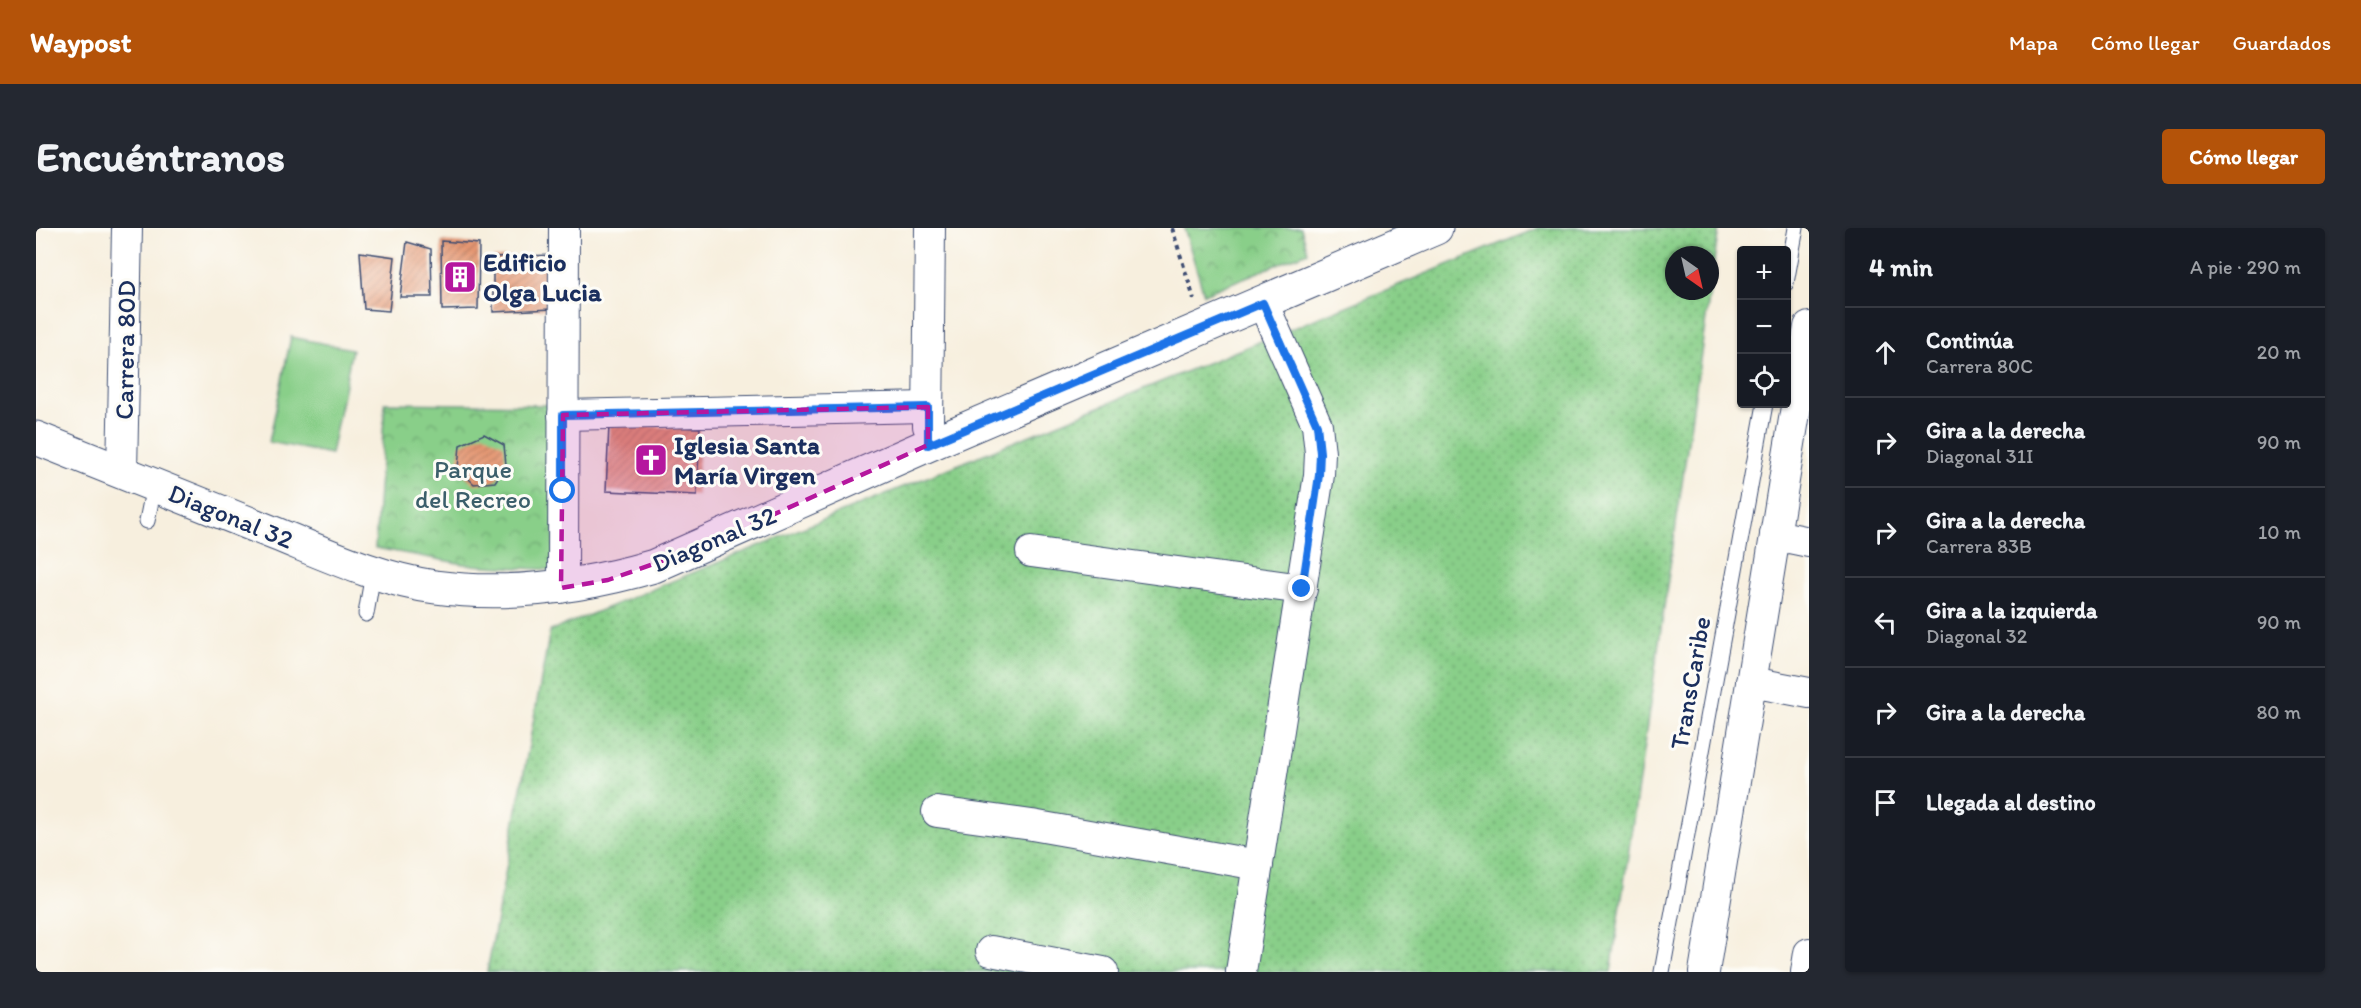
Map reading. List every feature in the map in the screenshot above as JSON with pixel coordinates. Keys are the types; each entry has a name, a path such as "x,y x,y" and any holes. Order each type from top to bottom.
{"street":[{"name":"Carrera 80D","path":"122,472 127,228"},
{"path":"561,588 563,576 564,228"},
{"path":"928,445 930,228"},
{"name":"Diagonal 32","path":"36,438 373,573 445,588 497,592 561,588 608,580 654,566 928,445 1263,303 1398,237 1436,228"},
{"path":"1242,972 1302,589 1319,475 1320,453 1317,425 1263,303"},
{"path":"1704,972 1775,535 1800,434 1809,327"},
{"path":"563,415 928,407"},
{"path":"1775,535 1809,542"},
{"path":"1031,552 1302,589"},
{"path":"1751,682 1809,693"},
{"path":"937,812 1032,825 1258,865"},
{"path":"991,951 1103,972"}],"lane":[{"path":"1791,256 1796,228"},
{"name":"TransCaribe","path":"1662,972 1764,408"},
{"path":"147,521 154,486"},
{"path":"366,614 373,573"}],"path":[{"path":"1172,228 1203,328"}],"highlighted area":[{"path":"928,407 928,445 699,548 608,580 561,588 563,415"}],"green space":[{"path":"1184,228 1301,228 1308,252 1204,294"},
{"path":"1538,228 1719,228 1716,246 1665,246 1665,300 1709,300 1611,972 487,972 550,631"},
{"path":"291,337 352,349 331,454 269,442"},
{"name":"Parque del Recreo","path":"385,403 556,405 553,570 469,565 375,548"}],"building":[{"name":"Edificio Olga Lucia","path":"441,241 479,244 478,309 442,310"},
{"path":"407,242 431,249 432,297 400,297"},
{"path":"360,252 395,257 389,311 364,309"},
{"path":"554,255 552,309 493,312 493,257"},
{"path":"609,425 700,428 697,495 606,491"},
{"path":"484,434 504,445 506,465 495,482 474,484 458,468 460,445"}],"place":[{"name":"Edificio Olga Lucia","path":"460,277"},
{"name":"Iglesia Santa María Virgen","path":"651,460"}],"route":[{"path":"563,491 563,415 928,407 928,445 1263,303 1317,425 1320,453 1319,475 1302,589"}]}
